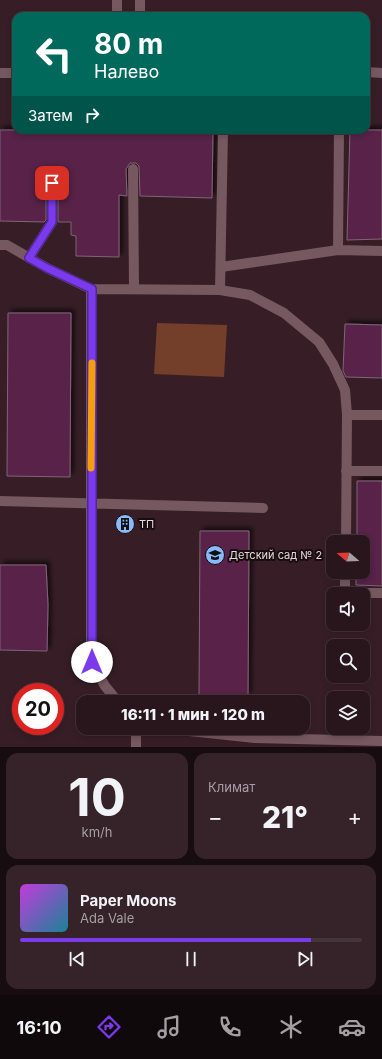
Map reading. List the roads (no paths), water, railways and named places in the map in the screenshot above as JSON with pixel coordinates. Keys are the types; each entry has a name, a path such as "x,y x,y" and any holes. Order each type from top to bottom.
{"street":[{"path":"117,0 117,12"},
{"path":"140,0 140,12"},
{"path":"370,72 382,72"},
{"path":"0,73 12,73"},
{"path":"220,290 223,134"},
{"path":"338,250 339,134"},
{"path":"133,169 134,289"},
{"path":"29,258 52,222 52,183"},
{"path":"0,244 7,245 47,268 92,289 220,290 250,295 284,313 319,342 333,364 344,390 347,415 346,535"},
{"path":"221,267 338,250 382,251"},
{"path":"92,289 92,662 105,686 112,695"},
{"path":"347,415 382,415"},
{"path":"346,471 382,471"},
{"path":"0,501 263,508"},
{"path":"345,579 345,593 382,593"},
{"path":"136,735 136,747"},
{"path":"205,735 255,743 382,741"}],"place":[{"name":"ТП","path":"125,524"},
{"name":"Детский сад № 2","path":"215,555"}]}
